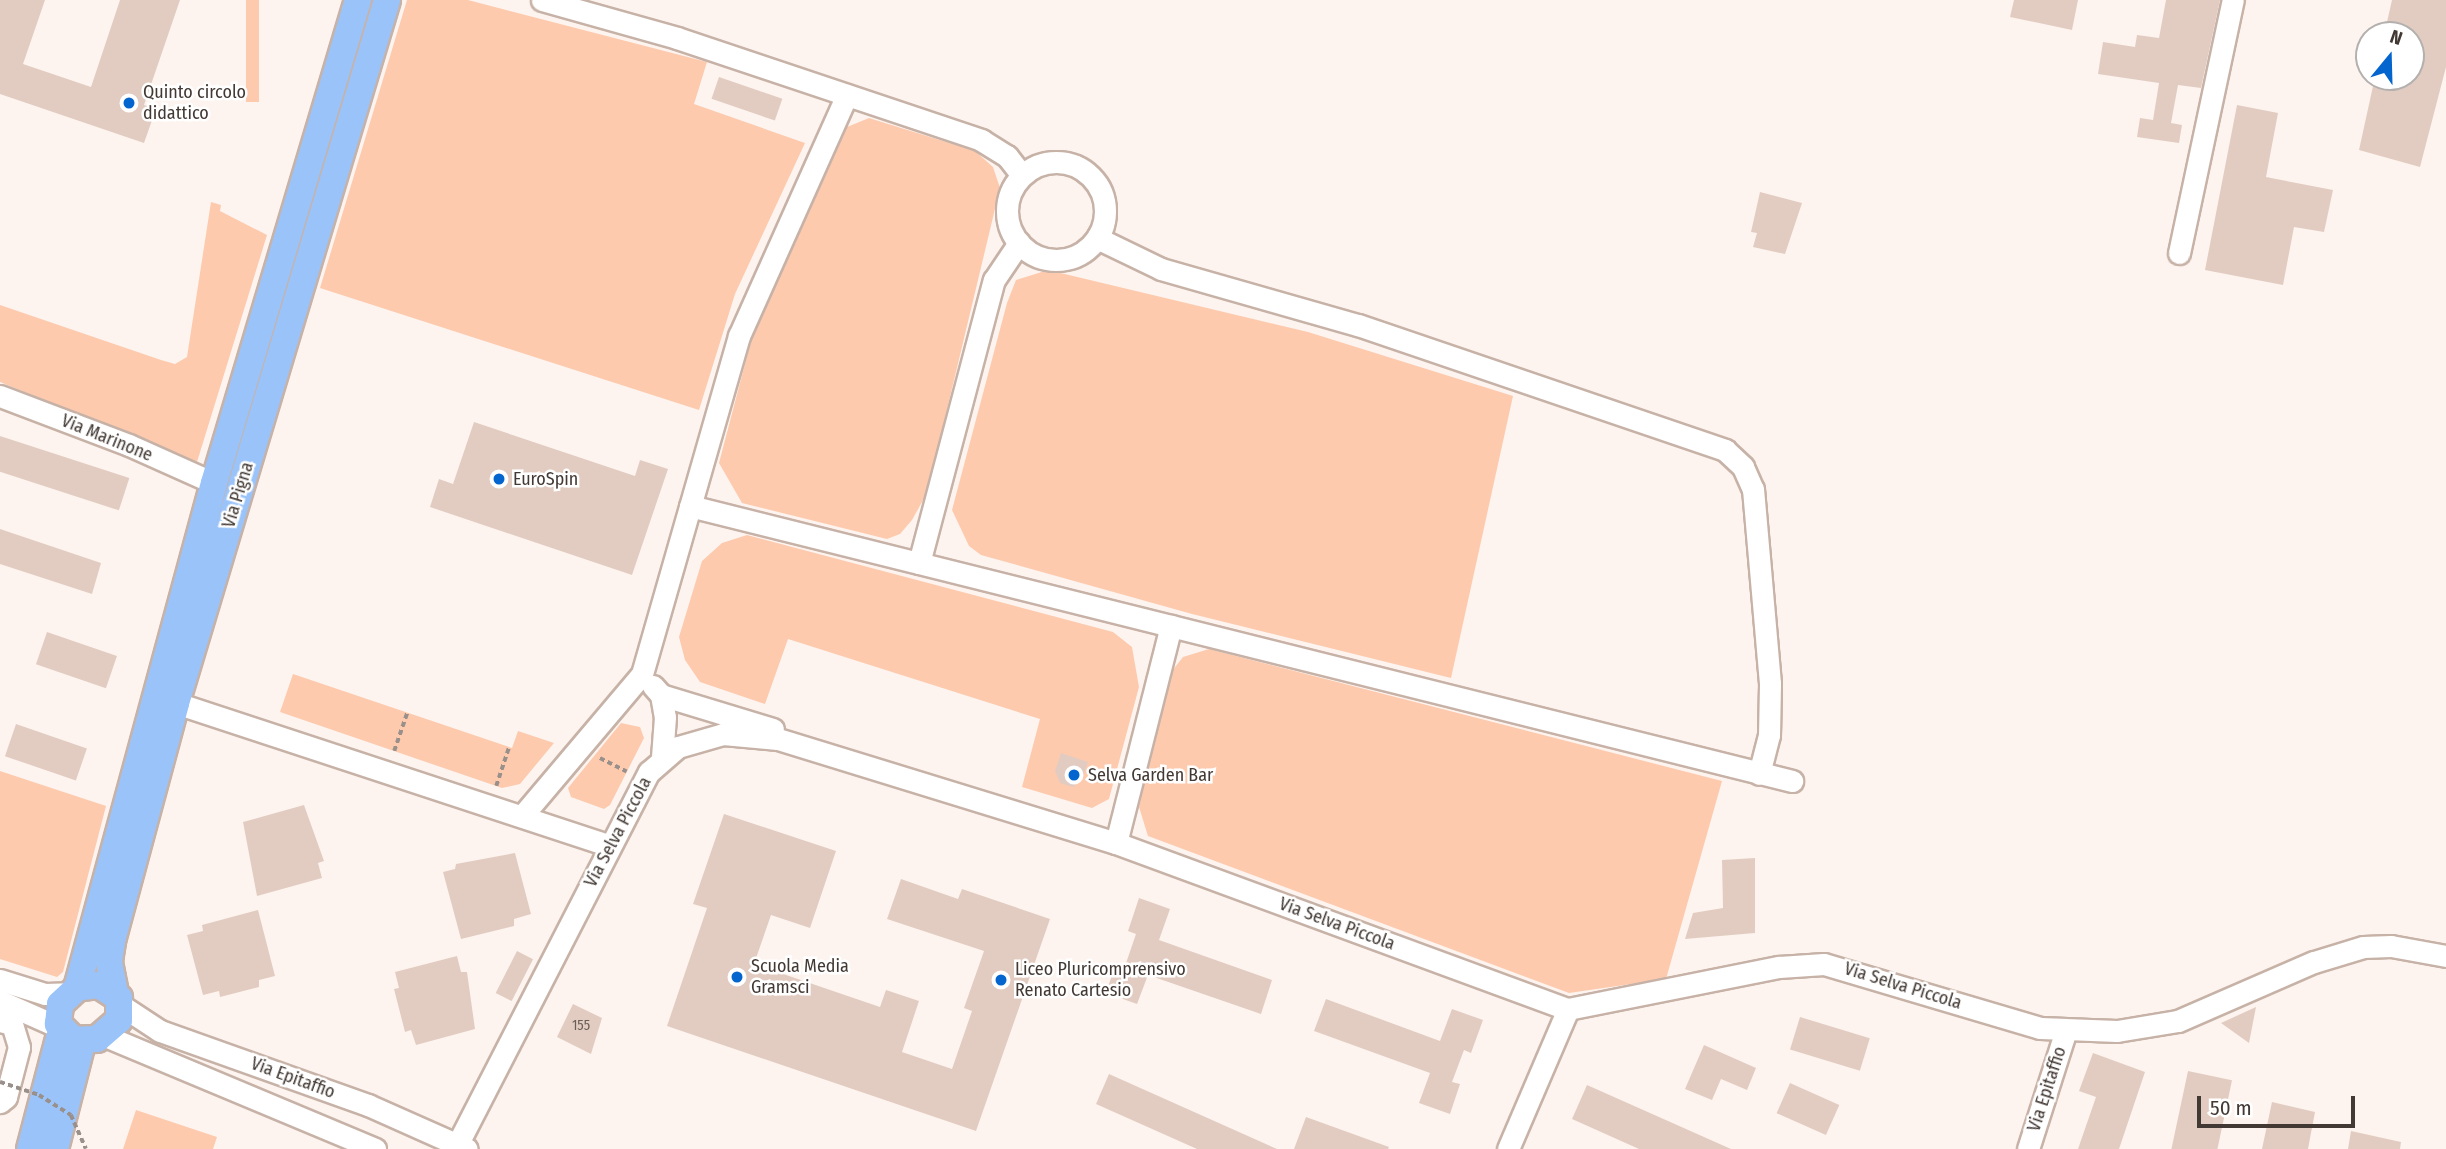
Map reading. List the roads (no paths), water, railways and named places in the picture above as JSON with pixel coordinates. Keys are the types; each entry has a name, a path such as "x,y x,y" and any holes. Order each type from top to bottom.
{"main road":[{"path":"55,1149 76,1034 60,1004 73,991 214,483 358,0"},
{"name":"Via Pigna","path":"118,1000 109,961 113,937 176,704 387,0"},
{"name":"Via Epitaffio","path":"73,991 99,985 118,1000"},
{"path":"76,1034 119,1020 118,1000"},
{"path":"30,1149 76,1034"}],"street":[{"path":"542,0 643,27 981,140 1007,156 1022,175"},
{"path":"2179,253 2233,0"},
{"path":"522,816 642,674 748,314 847,95"},
{"path":"1056,162 1087,173 1099,188 1105,208 1097,238 1075,256 1055,260 1032,254 1019,243 1008,224 1006,207 1022,175 1036,166 1056,162"},
{"path":"1097,238 1161,269 1359,325 1725,450 1743,467 1753,489 1770,684 1769,736 1759,774"},
{"path":"919,564 994,280 1019,243"},
{"name":"Via Marinone","path":"0,396 130,445 214,483"},
{"path":"690,506 1792,781"},
{"path":"1116,842 1171,626"},
{"path":"642,674 661,695 740,716 815,750"},
{"path":"661,695 662,757"},
{"path":"176,704 610,845"},
{"name":"Via Selva Piccola","path":"460,1147 644,781 662,757 695,740 723,734 766,737 815,750 1116,842 1568,1009 1779,968 1824,964 2013,1021 2066,1030 2161,1026 2314,962 2363,947 2391,946 2446,956"},
{"name":"Via Epitaffio","path":"0,980 45,994 73,991"},
{"name":"Via Epitaffio","path":"118,1000 160,1031 368,1105 460,1147"},
{"name":"Via Epitaffio","path":"0,1001 76,1034 375,1149"},
{"path":"1508,1149 1568,1009"},
{"path":"0,1021 12,1024 19,1047 6,1097 0,1101"},
{"name":"Via Epitaffio","path":"2028,1149 2066,1030"}],"place":[{"name":"Quinto circolo didattico","path":"129,103"},
{"name":"EuroSpin","path":"499,479"},
{"name":"Selva Garden Bar","path":"1074,775"},
{"name":"Scuola Media Gramsci","path":"737,977"},
{"name":"Liceo Pluricomprensivo Renato Cartesio","path":"1001,980"}]}
